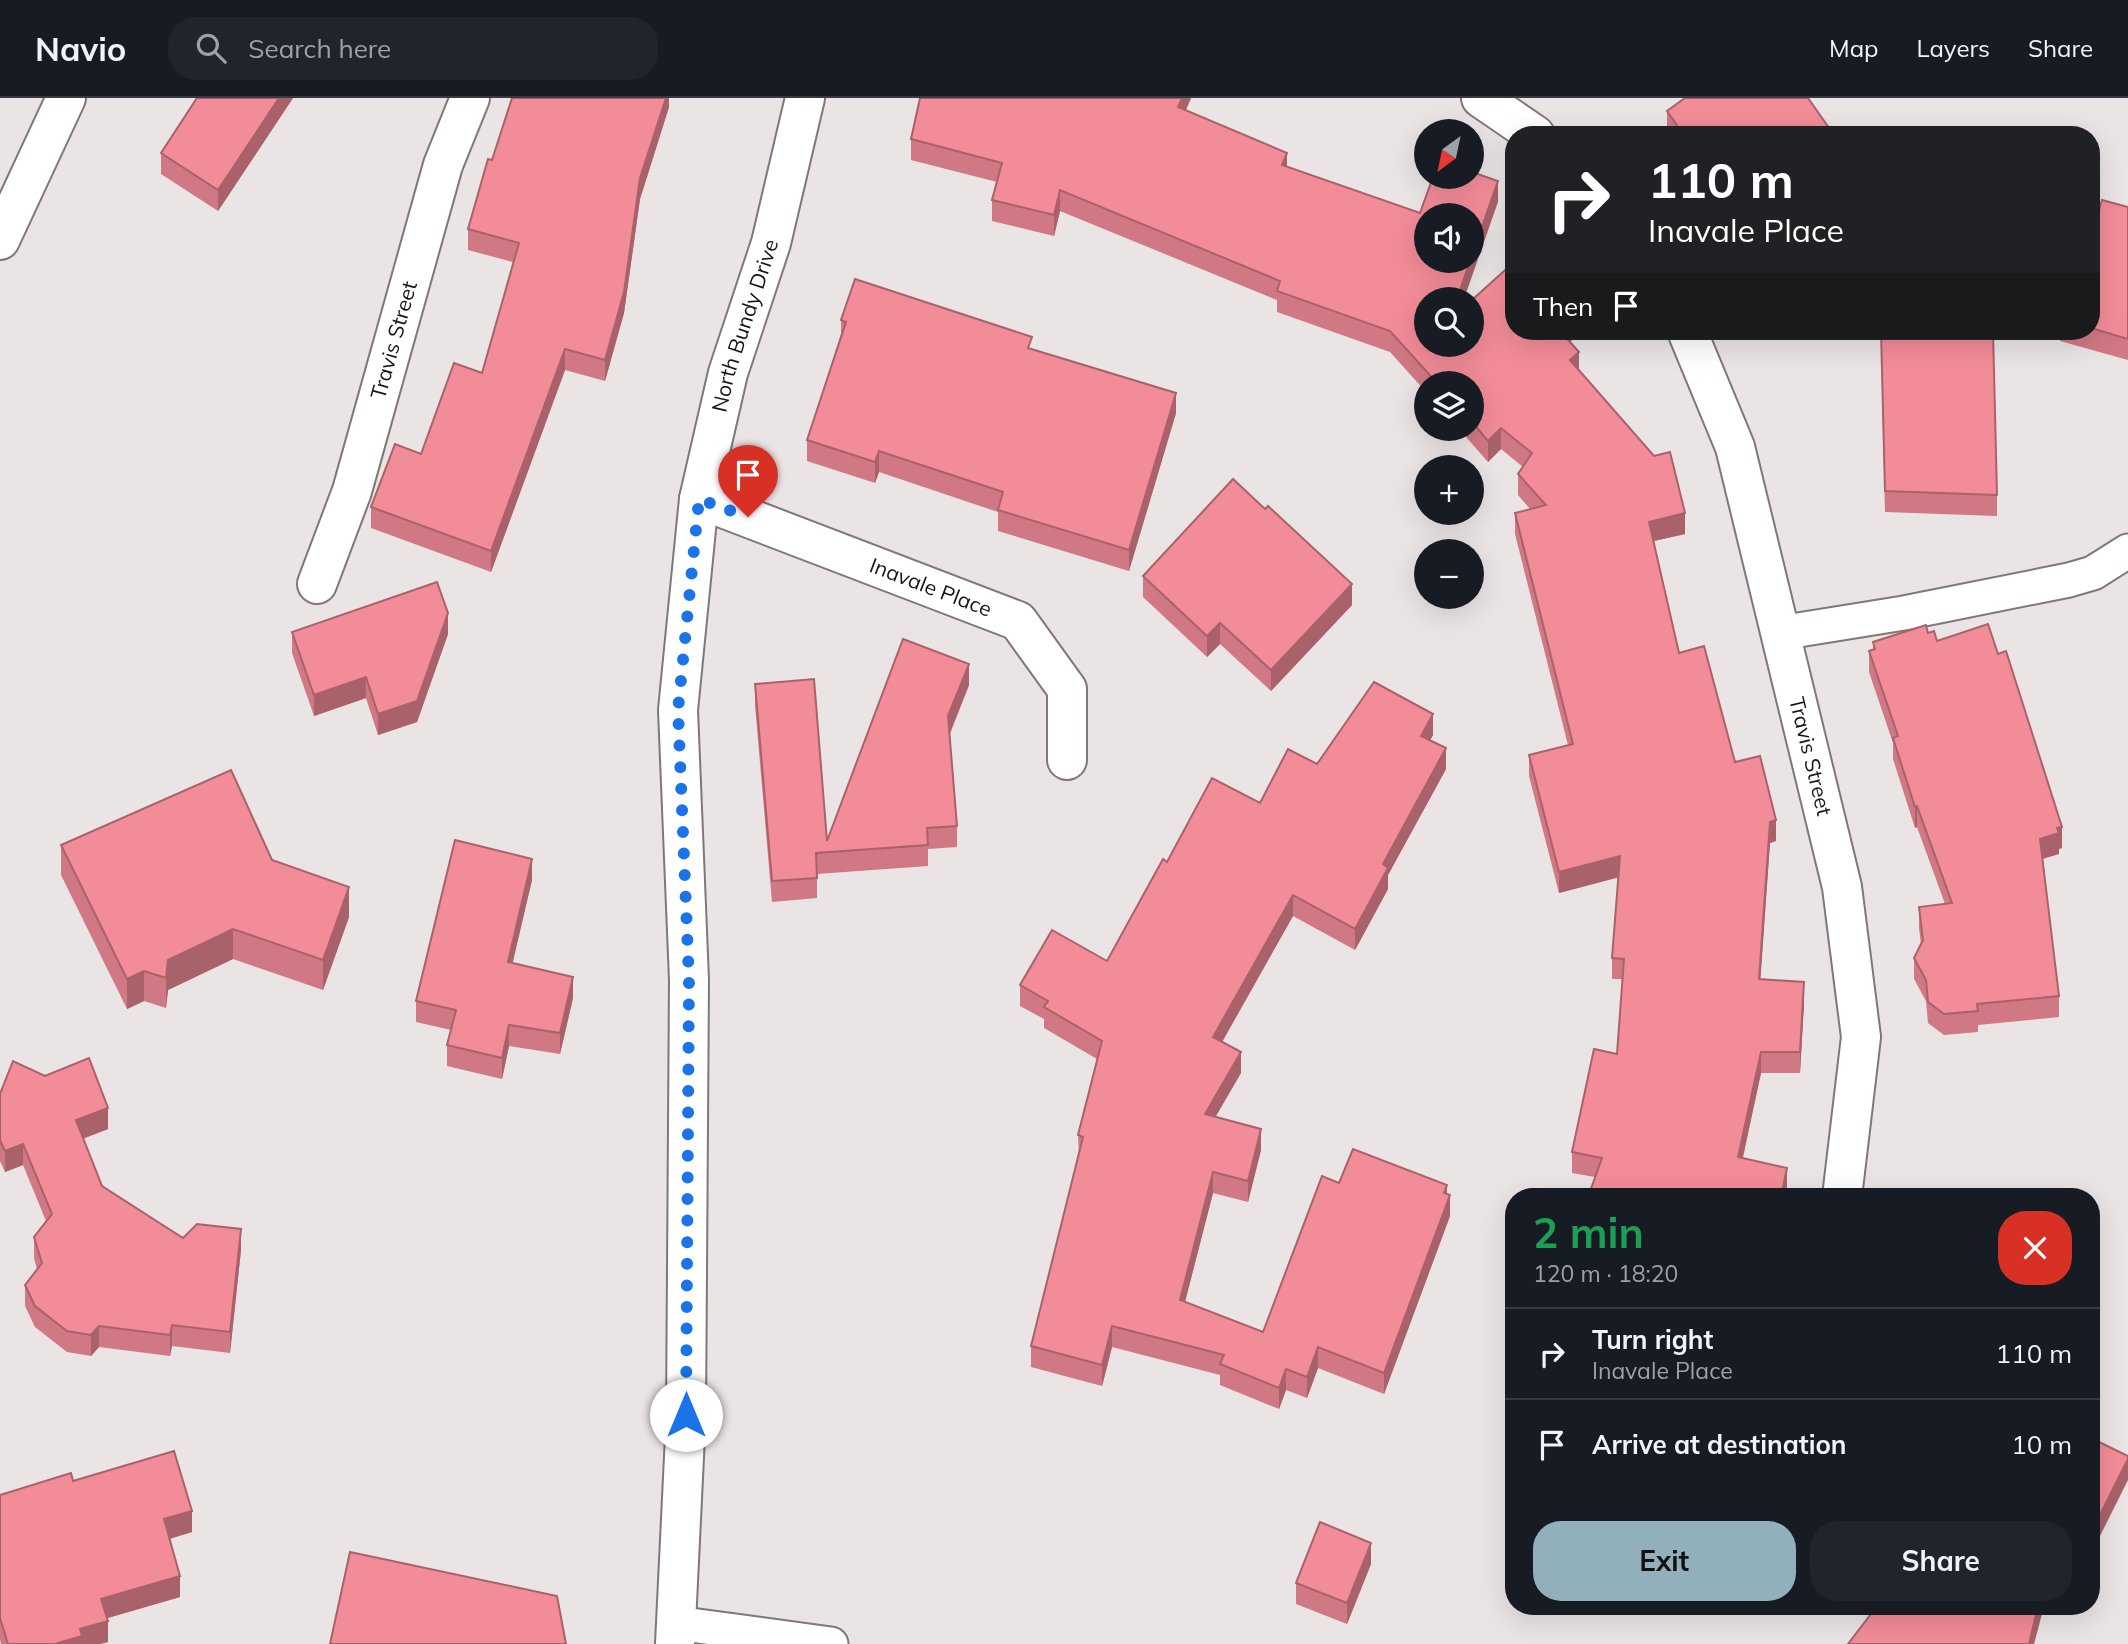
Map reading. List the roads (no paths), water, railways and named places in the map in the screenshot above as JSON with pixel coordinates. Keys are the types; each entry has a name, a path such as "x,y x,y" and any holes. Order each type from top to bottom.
{"street":[{"path":"0,240 66,98"},
{"name":"Travis Street","path":"317,584 352,491 443,165 470,98"},
{"name":"North Bundy Drive","path":"676,1634 686,1415 689,980 678,710 699,499 728,373 771,243 805,98"},
{"path":"1481,98 1522,126"},
{"name":"Travis Street","path":"1691,340 1735,447 1842,887 1861,1037 1843,1188"},
{"name":"Inavale Place","path":"699,499 1018,621 1067,689 1067,760"}],"lane":[{"path":"1780,633 1904,613 2069,580 2093,573 2128,551"},
{"path":"676,1634 831,1644"}]}
